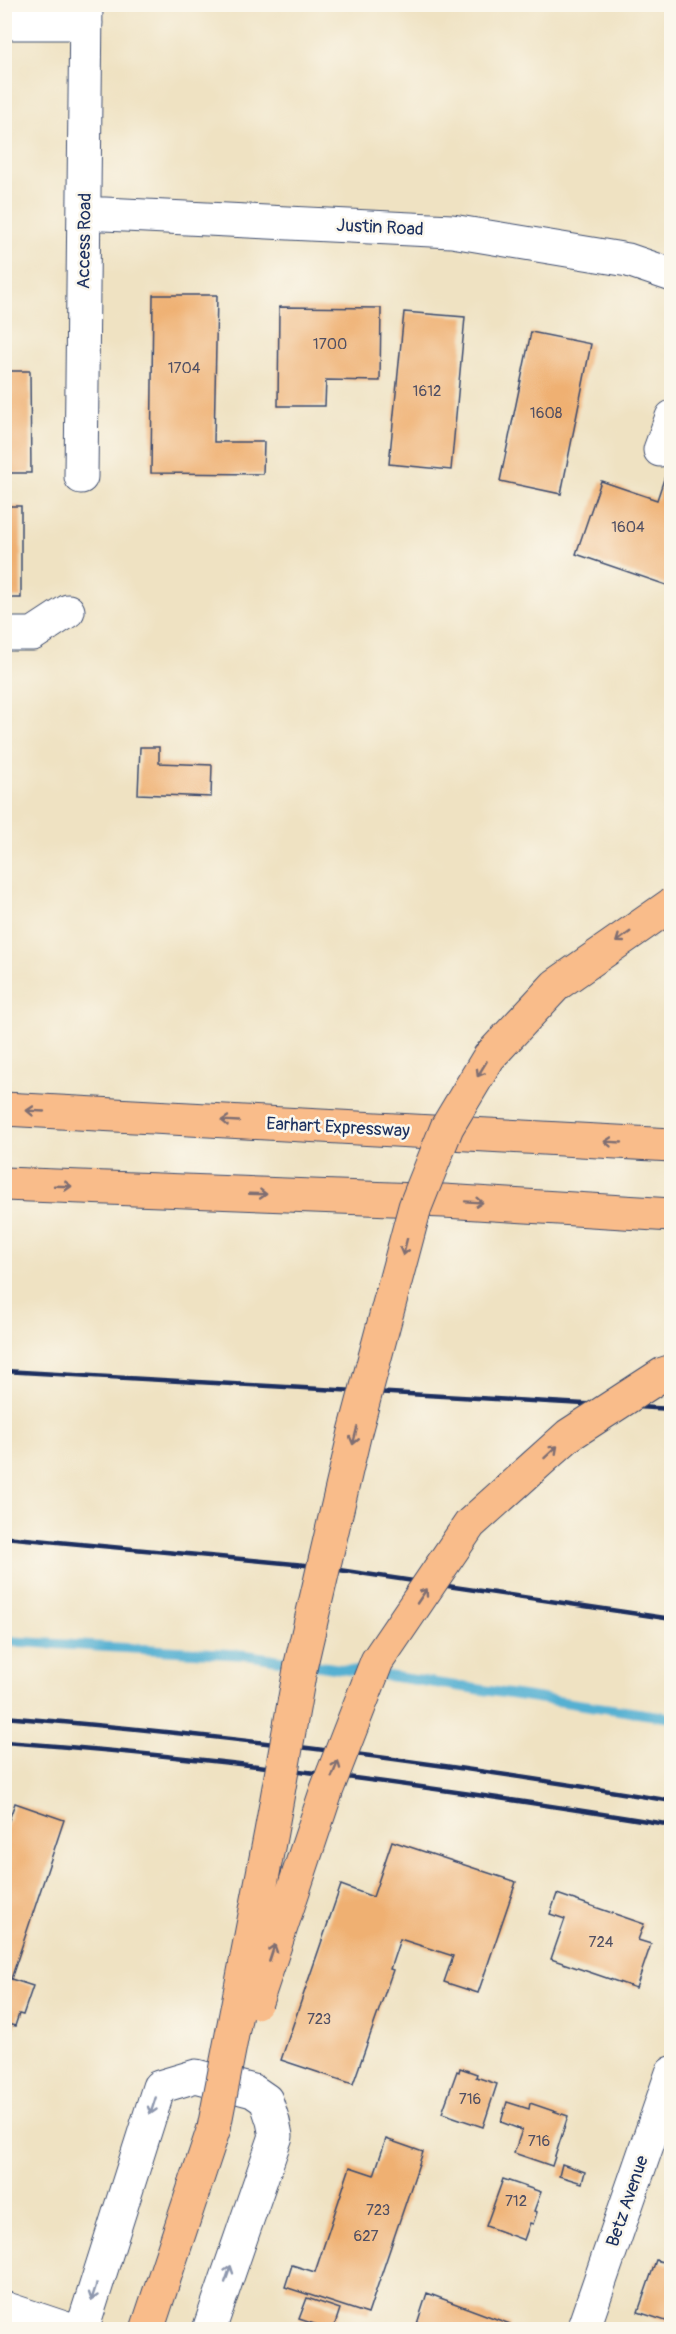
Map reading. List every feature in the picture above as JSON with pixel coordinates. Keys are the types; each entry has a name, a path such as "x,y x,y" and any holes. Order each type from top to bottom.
{"main road":[{"path":"214,2128 301,1664 355,1432 415,1207 447,1127 489,1057 556,985 672,904"},
{"name":"Earhart Expressway","path":"4,1109 672,1145"},
{"path":"4,1184 444,1201 672,1215"},
{"path":"147,2330 327,1789 377,1661 470,1524 569,1435 663,1374 672,1371"}],"street":[{"path":"4,23 86,14"},
{"name":"Access Road","path":"81,477 86,14"},
{"name":"Justin Road","path":"84,213 452,231 628,260 672,275"},
{"path":"660,450 672,417"},
{"path":"4,634 33,634 68,612"},
{"name":"Betz Avenue","path":"583,2330 672,2073"},
{"path":"82,2330 159,2087 196,2076 253,2091 266,2100 276,2136 208,2330"},
{"path":"4,2308 70,2330"}],"building":[{"path":"153,295 217,295 214,442 264,442 263,474 151,473"},
{"path":"279,307 381,308 380,381 326,380 325,406 278,406"},
{"path":"404,312 465,317 451,470 389,464"},
{"path":"531,332 591,344 561,494 500,481"},
{"path":"4,371 30,371 31,473 4,473"},
{"path":"671,458 672,587 576,554 601,481 657,500"},
{"path":"4,506 21,506 21,598 4,598"},
{"path":"140,747 159,747 159,763 212,765 211,797 138,794"},
{"path":"15,1803 64,1820 11,1979 33,1986 23,2015 19,2014 15,2026 4,2023 4,1834"},
{"path":"392,1841 516,1882 478,1993 444,1982 453,1956 400,1939 390,1969 393,1970 353,2084 281,2060 341,1885 373,1897"},
{"path":"557,1894 644,1924 638,1940 651,1944 636,1988 551,1959 565,1919 550,1914"},
{"path":"460,2068 477,2074 476,2077 497,2084 483,2127 442,2113"},
{"path":"507,2102 529,2109 530,2103 568,2116 552,2166 514,2153 522,2130 501,2122"},
{"path":"386,2139 423,2152 368,2314 285,2287 292,2265 315,2272 350,2167 374,2175"},
{"path":"562,2164 585,2172 582,2183 559,2176"},
{"path":"503,2179 541,2192 534,2211 537,2212 533,2224 530,2223 524,2240 486,2226"},
{"path":"656,2260 672,2265 672,2323 638,2312"},
{"path":"427,2293 510,2324 508,2330 415,2330"},
{"path":"307,2298 340,2309 333,2330 299,2319"}],"waterway":[{"path":"4,1641 246,1655 672,1718"}],"railway":[{"path":"4,1371 672,1409"},
{"path":"4,1537 305,1565 672,1619"},
{"path":"4,1717 339,1752 672,1801"},
{"path":"4,1742 172,1757 339,1776 672,1825"}]}
